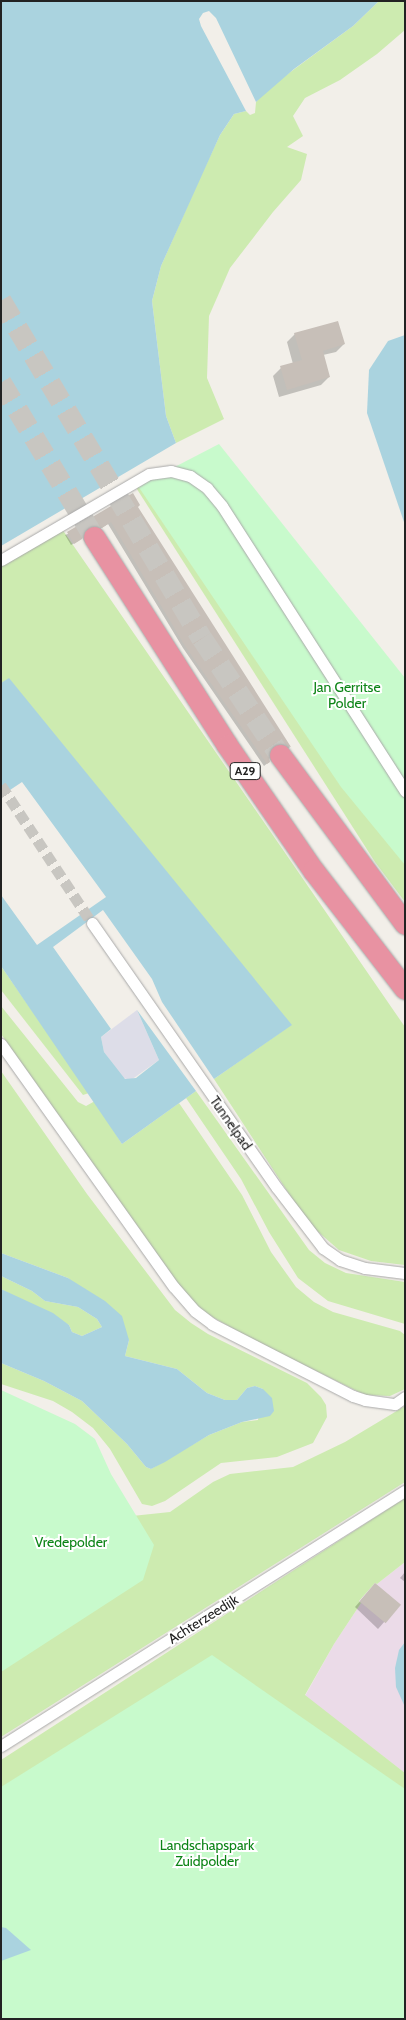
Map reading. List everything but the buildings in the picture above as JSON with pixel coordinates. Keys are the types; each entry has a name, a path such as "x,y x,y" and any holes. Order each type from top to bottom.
{"highway":[{"name":"A29","path":"94,537 227,745 313,870 405,989"},
{"name":"A29","path":"280,755 405,924"}],"street":[{"path":"1,560 149,474 171,471 190,476 207,488 222,506 405,791"},
{"name":"Tunnelpad","path":"92,923 277,1188 323,1248 340,1260 365,1268 405,1273"},
{"path":"1,1044 174,1287 194,1312 212,1324 352,1396 365,1400 395,1404 405,1397"},
{"name":"Achterzeedijk","path":"1,1746 405,1491"}],"shaded area":[{"path":"137,1010 159,1060 131,1080 123,1078 104,1052 101,1037"},
{"path":"405,1562 405,1773 305,1696 334,1644 361,1603 359,1601 375,1583 377,1584"}],"green space":[{"path":"379,1 405,1 405,30 377,54 340,80 305,98 293,116 303,136 287,147 307,154 301,180 273,212 230,268 209,316 207,378 224,419 176,443 166,416 152,301 161,266 199,180 220,135 234,114 246,111 250,115 255,113 256,102 270,87 353,26"},
{"name":"Jan Gerritse Polder","path":"219,444 405,678 405,865 341,787 138,486"},
{"path":"156,474 405,794 405,902 375,862 135,486"},
{"path":"62,529 405,1027 405,1265 371,1261 339,1250 308,1223 214,1079 291,1025 9,679 1,683 1,564"},
{"path":"1,966 89,1093 83,1095 1,990"},
{"path":"1,1006 78,1102 86,1106 95,1101 122,1144 179,1103 242,1195 271,1252 296,1287 314,1302 333,1312 400,1331 405,1335 405,1389 390,1396 365,1395 255,1341 200,1310 187,1296 1,1034"},
{"path":"1,1071 87,1194 175,1310 208,1334 307,1383 321,1397 326,1405 327,1417 313,1443 277,1457 221,1463 165,1501 152,1506 142,1504 110,1449 93,1428 72,1412 53,1401 1,1384 1,1363 44,1381 82,1401 127,1444 146,1467 151,1469 209,1435 242,1422 258,1420 263,1389 255,1386 247,1388 237,1400 225,1400 207,1393 177,1369 125,1356 129,1340 68,1278 1,1253"},
{"path":"196,1091 309,1250 325,1263 346,1273 405,1282 405,1324 328,1301 298,1278 269,1232 241,1179 186,1098"},
{"path":"1,1276 32,1291 45,1301 78,1307 97,1319 102,1327 82,1336 72,1332 69,1325 1,1289"},
{"name":"Vredepolder","path":"1,1390 75,1424 95,1439 111,1474 154,1545 143,1580 1,1672"},
{"path":"405,1406 405,1482 1,1737 1,1618 132,1516 170,1512 213,1482 230,1474 293,1467 345,1442"},
{"name":"Landschapspark Zuidpolder","path":"405,1498 405,1562 377,1584 375,1583 359,1601 361,1603 334,1644 305,1695 405,1773 405,2019 1,2019 1,1760"},
{"name":"Landschapspark Zuidpolder","path":"212,1655 405,1789 405,2019 1,2019 1,1787"}],"water":[{"path":"1,1 379,1 353,26 294,69 256,102 216,18 209,11 203,13 199,19 201,26 246,111 234,114 220,135 161,266 152,301 166,416 176,443 1,546"},
{"path":"405,335 405,525 367,413 369,370 388,341"},
{"path":"9,678 292,1025 214,1079 162,1002 152,979 103,910 53,947 111,1029 101,1037 104,1052 125,1079 136,1078 159,1060 137,1010 196,1091 122,1144 1,966 1,895 37,945 106,897 22,782 1,796 1,683"},
{"path":"1,1253 68,1278 105,1301 122,1316 129,1340 125,1356 177,1369 207,1393 225,1400 237,1400 247,1388 255,1386 263,1389 272,1398 274,1411 270,1416 242,1422 209,1435 165,1462 151,1469 146,1467 127,1444 82,1401 44,1381 1,1363 1,1289 53,1313 69,1325 72,1332 82,1336 102,1327 97,1319 78,1307 45,1301 32,1291 1,1276"},
{"path":"405,1642 405,1707 396,1687 395,1668 399,1650"},
{"path":"1,1927 6,1928 31,1950 1,1961"}],"tunnel":[{"path":"1,300 202,638 280,755"},
{"path":"1,382 94,537"},
{"path":"1,785 92,923"}]}
